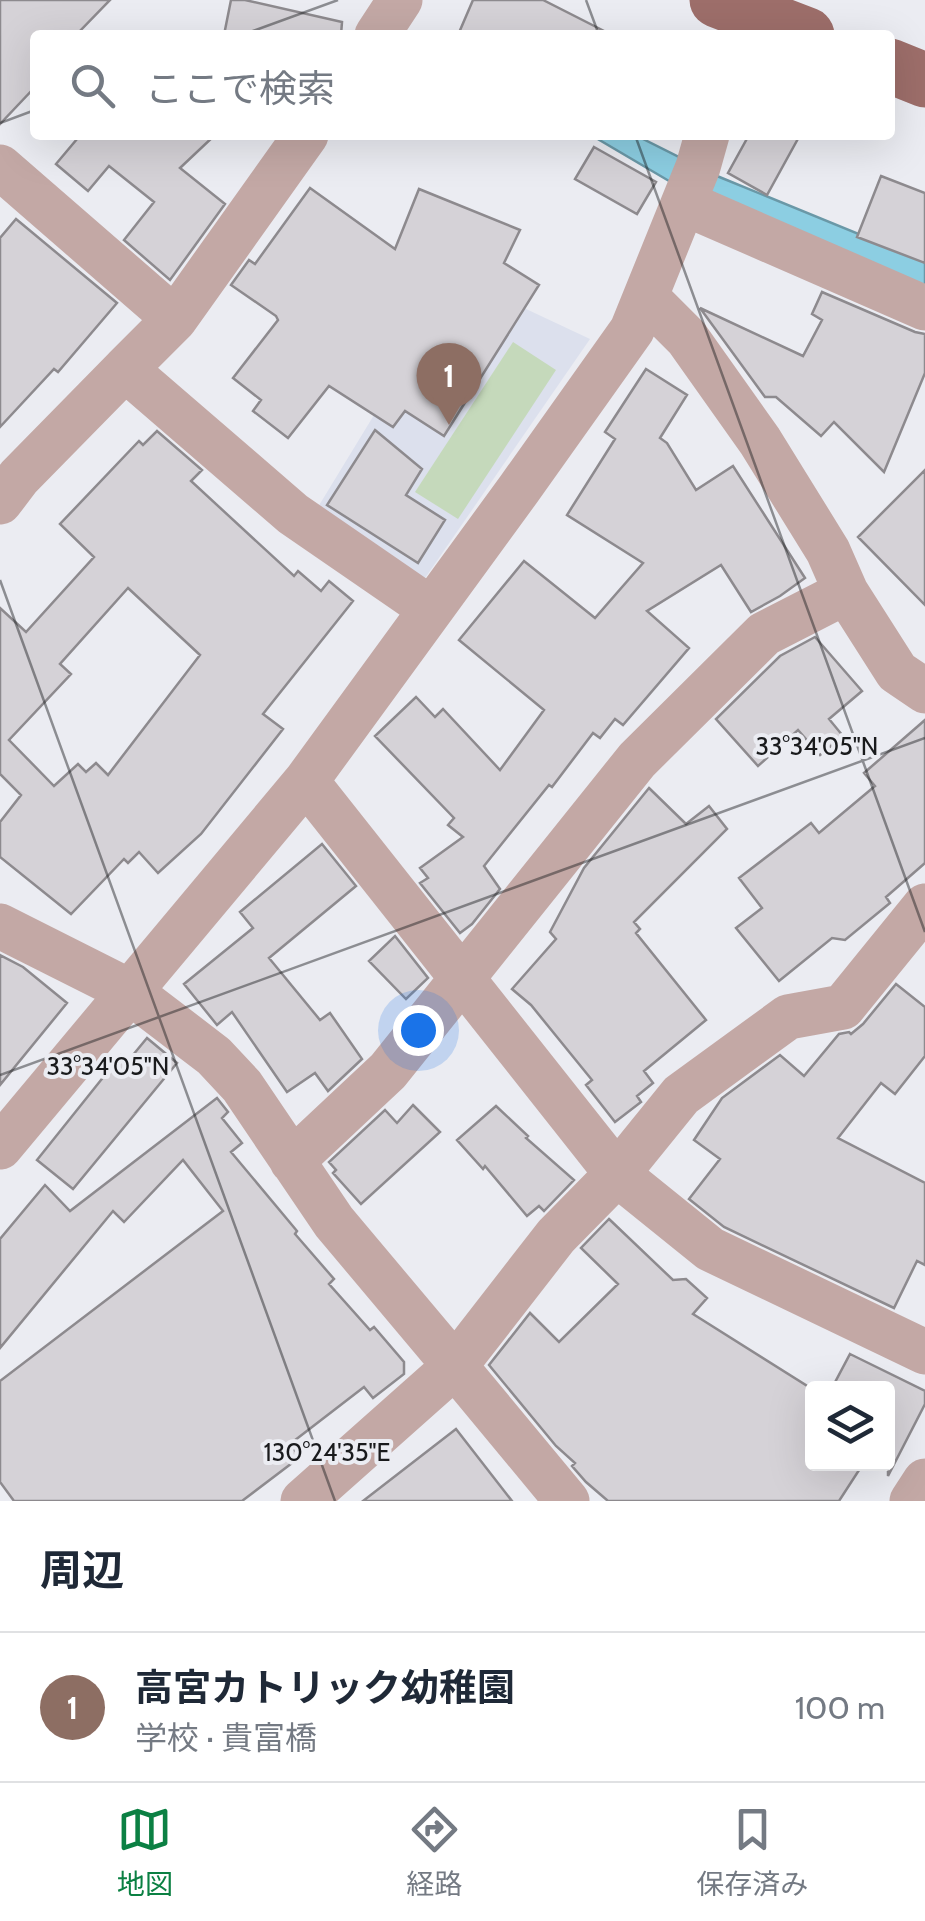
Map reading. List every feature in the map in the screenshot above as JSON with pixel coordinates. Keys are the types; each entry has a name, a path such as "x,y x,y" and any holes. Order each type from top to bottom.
{"main road":[{"path":"735,11 792,30"},
{"path":"895,68 925,80"}],"street":[{"path":"0,502 19,477 174,319 302,140"},
{"path":"0,167 174,319"},
{"path":"0,1147 306,781 632,330 694,174 925,308"},
{"path":"647,298 688,338 760,440 828,551 846,592 897,672 925,691"},
{"path":"125,369 293,514 431,609"},
{"path":"292,1161 388,1071 637,760 764,634 846,592"},
{"path":"306,781 617,1174 710,1249 925,1352"},
{"path":"304,1501 455,1366 556,1236 617,1174 681,1095 788,1017 843,1008 925,906"},
{"path":"0,926 129,991 214,1056 242,1086 334,1222 567,1501"},
{"path":"912,1501 925,1481"}],"shaded area":[{"path":"458,277 590,339 423,581 315,512"}],"green space":[{"path":"513,342 556,370 458,519 415,492"}],"water":[{"path":"599,140 645,140 717,176 922,260 925,289 669,181"}],"building":[{"path":"0,0 110,0 81,30 30,30 30,92 0,124"},
{"path":"231,0 342,22 341,30 225,30"},
{"path":"473,0 543,0 602,30 460,30"},
{"path":"76,140 210,140 180,168 225,204 170,280 124,240 154,202 109,166 88,191 56,164"},
{"path":"746,140 797,140 767,195 728,173"},
{"path":"594,147 656,182 637,214 575,179"},
{"path":"881,176 925,193 925,263 857,237"},
{"path":"310,188 395,249 419,189 520,230 504,263 539,285 444,436 405,411 393,427 329,386 288,438 253,411 261,400 233,378 278,320 231,285 249,260 255,264"},
{"path":"16,219 117,303 58,372 54,369 0,427 0,238"},
{"path":"822,292 925,334 925,373 884,472 834,422 821,436 776,397 765,397 700,308 803,356 822,320 812,314"},
{"path":"646,369 687,395 660,438 696,490 733,466 805,578 751,612 721,565 647,611 689,648 623,725 615,719 600,738 593,733 552,787 549,785 484,866 500,889 460,933 420,883 428,878 420,868 463,837 448,825 454,818 375,736 416,697 435,717 443,709 500,770 544,710 459,640 524,561 595,618 643,563 567,515 615,439 605,432"},
{"path":"375,430 422,469 406,495 445,520 418,563 327,505"},
{"path":"157,431 202,470 191,481 294,576 298,571 321,591 329,581 353,601 263,714 283,729 201,834 158,873 139,852 128,863 124,859 71,914 0,857 0,822 21,795 0,774 0,608 26,632 94,557 60,524 139,441 143,445","holes":["128,588 200,655 108,775 96,763 86,772 78,764 54,786 9,740 71,674 60,664"]},
{"path":"925,470 925,605 858,537"},
{"path":"815,637 862,691 829,719 843,736 820,755 798,730 758,766 716,719 780,656"},
{"path":"925,720 925,863 886,897 890,903 845,940 832,938 779,981 736,928 762,908 739,878 811,823 819,833 875,786 864,773"},
{"path":"649,788 686,824 709,806 727,829 634,922 640,929 636,933 706,1020 644,1071 653,1083 637,1096 641,1102 615,1122 586,1085 592,1080 531,1005 512,989 556,939 550,932 584,868"},
{"path":"322,844 356,886 269,958 320,1020 330,1013 362,1059 328,1091 315,1073 287,1092 232,1012 217,1025 184,984 253,928 240,912"},
{"path":"395,936 428,978 406,999 369,961"},
{"path":"0,955 23,967 67,1003 0,1085"},
{"path":"896,984 925,1007 925,1056 895,1094 881,1083 838,1138 925,1183 925,1265 917,1261 894,1308 724,1227 689,1199 720,1159 694,1140 722,1098 780,1055 804,1076 839,1034 851,1034 863,1024"},
{"path":"147,1038 177,1063 73,1189 37,1160 121,1055 128,1061"},
{"path":"217,1098 228,1112 222,1118 242,1143 231,1152 334,1279 329,1284 404,1362 404,1374 373,1398 364,1387 290,1444 300,1457 242,1501 14,1501 0,1482 0,1381 223,1211 183,1160 124,1222 113,1211 0,1348 0,1239 45,1185 70,1211"},
{"path":"413,1105 440,1132 361,1204 333,1173 336,1170 329,1162 385,1110 397,1123"},
{"path":"496,1106 574,1180 544,1211 539,1206 527,1216 457,1140"},
{"path":"609,1219 673,1280 686,1279 707,1298 693,1314 805,1385 805,1471 858,1471 839,1501 608,1501 586,1482 572,1466 575,1463 556,1446 489,1365 530,1313 559,1342 618,1284 581,1248"},
{"path":"850,1354 925,1391 925,1404 895,1462 895,1381 836,1381"},
{"path":"456,1429 512,1501 363,1501"}],"place":[{"name":"高宮カトリック幼稚園","path":"449,425"}]}
